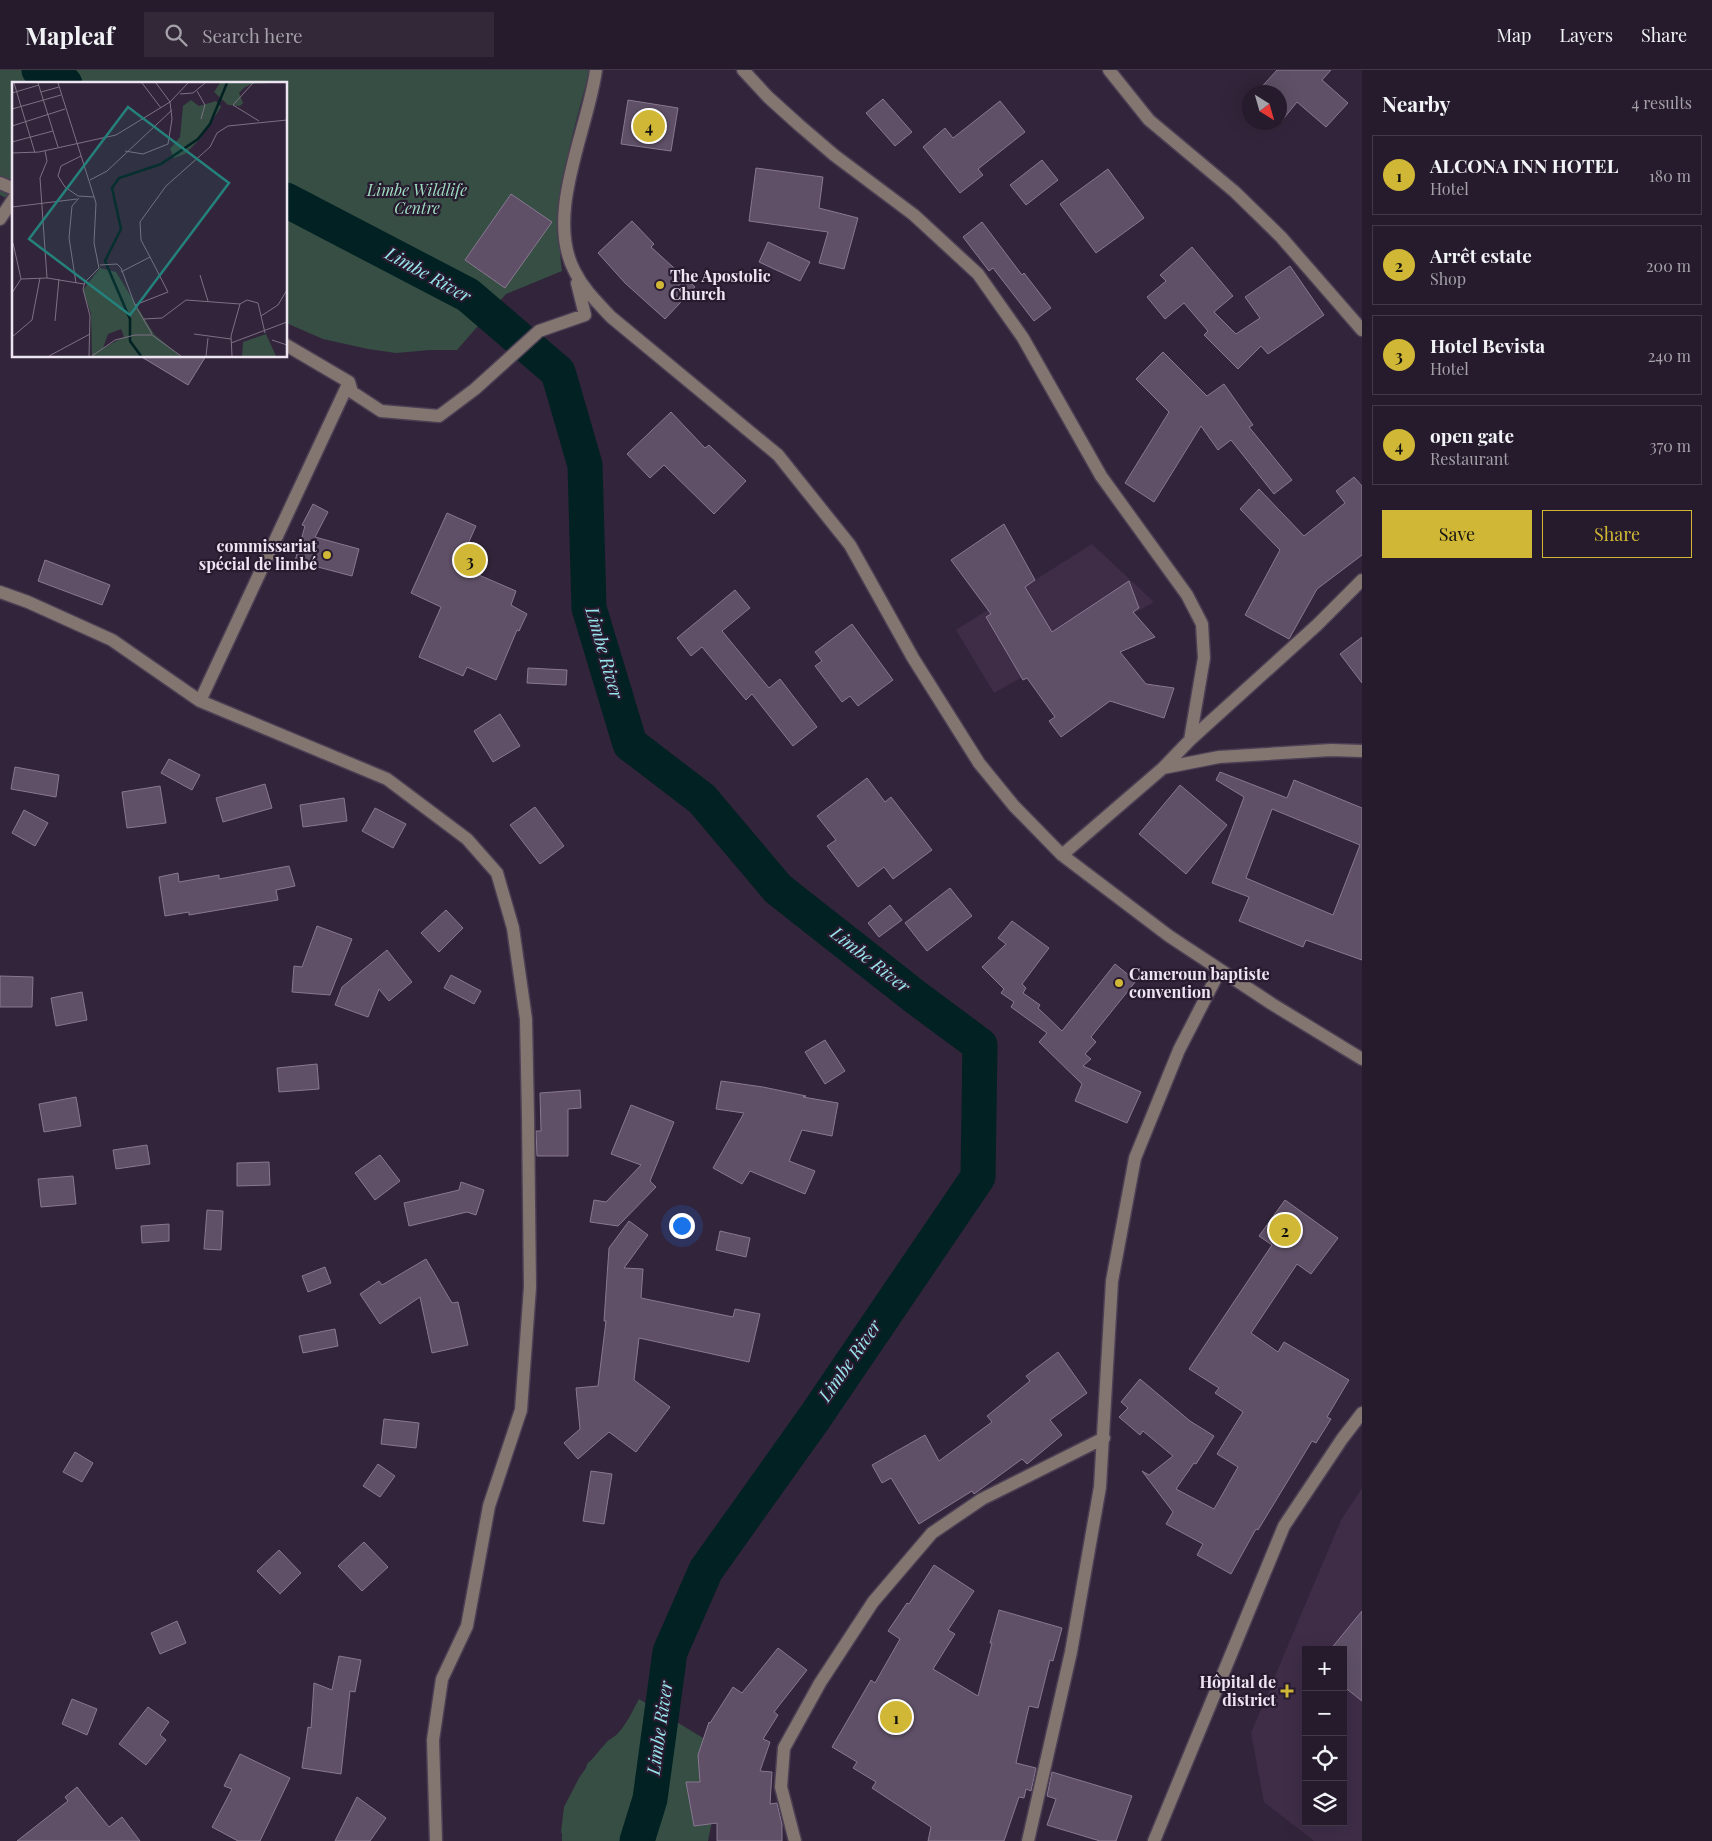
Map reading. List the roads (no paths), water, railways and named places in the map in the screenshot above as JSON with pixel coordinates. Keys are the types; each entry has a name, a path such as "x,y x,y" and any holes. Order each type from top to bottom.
{"street":[{"path":"596,70 593,92 565,201 565,237 568,257 588,292 611,317 778,454 850,545 913,658 979,763 1014,806 1062,855 1169,936 1272,1004 1362,1059"},
{"path":"744,70 768,97 806,131 834,155 914,215 978,274 1023,338 1101,476 1187,595 1202,624 1204,658 1190,740"},
{"path":"1108,70 1149,120 1235,192 1281,237 1362,330"},
{"path":"0,183 12,188"},
{"path":"0,219 12,201"},
{"path":"288,347 349,382 352,392 381,412 438,416 504,365 538,331 585,315 575,272"},
{"path":"200,702 349,382"},
{"path":"1062,855 1163,768 1190,740 1316,625 1362,580"},
{"path":"0,592 28,602 112,640 200,702 387,779 467,839 497,874 513,928 526,1019 530,1287 522,1410 489,1506 467,1626 442,1679 433,1740 436,1841"},
{"path":"1163,768 1219,757 1331,750 1362,751"},
{"path":"1028,1841 1071,1652 1100,1487 1112,1281 1134,1158 1179,1050 1220,970"},
{"path":"1154,1841 1284,1526 1362,1412"},
{"path":"796,1841 781,1786 784,1748 820,1683 873,1602 932,1533 982,1499 1104,1438"}],"waterway":[{"name":"Limbe River","path":"39,70 61,82"},
{"name":"Limbe River","path":"288,201 468,295 558,372 585,465 589,608 630,744 702,799 778,889 914,996 980,1045 978,1177 815,1417 706,1570 670,1652 650,1799 637,1841"}],"place":[{"name":"open gate","path":"649,126"},
{"name":"The Apostolic Church","path":"660,285"},
{"name":"commissariat spécial de limbé","path":"327,555"},
{"name":"Hotel Bevista","path":"470,560"},
{"name":"Cameroun baptiste convention","path":"1119,983"},
{"name":"Arrêt estate","path":"1285,1230"},
{"name":"Hôpital de district","path":"1287,1691"},
{"name":"ALCONA INN HOTEL","path":"896,1717"}],"park label":[{"name":"Limbe Wildlife Centre","path":"417,199"}]}
